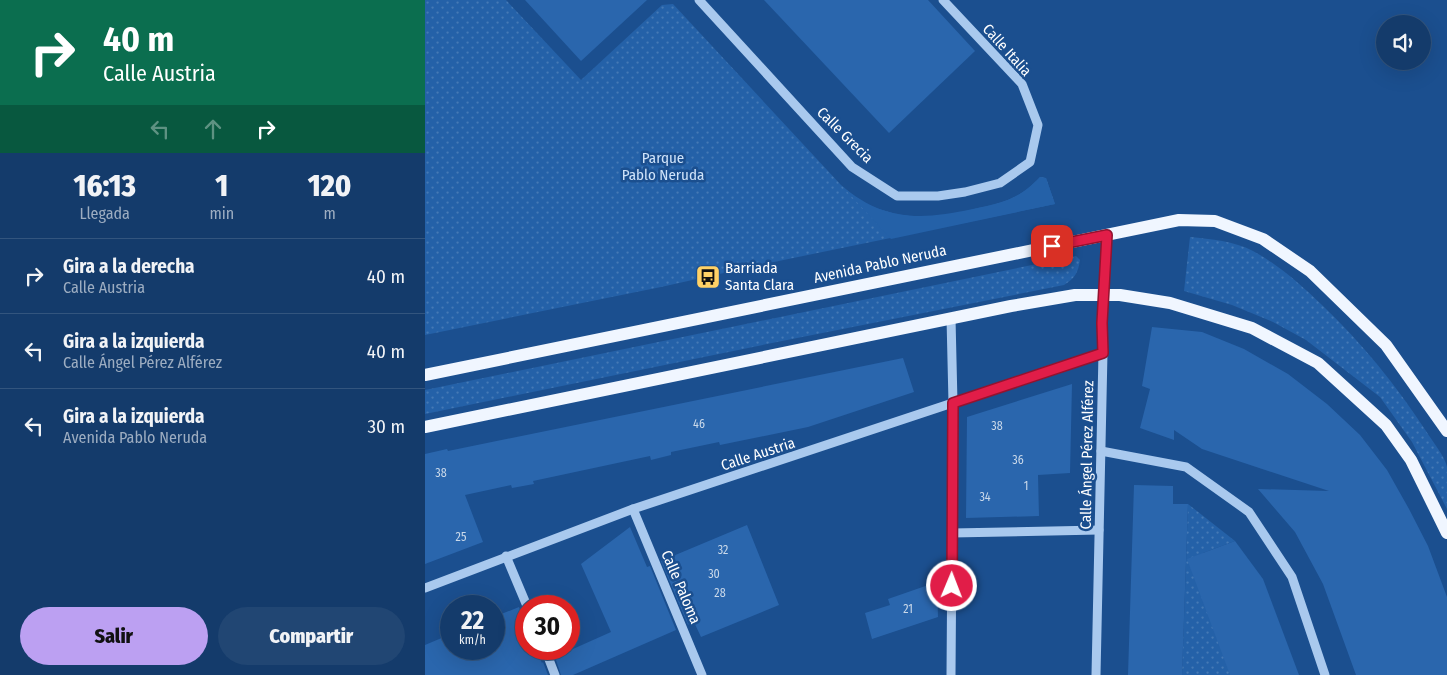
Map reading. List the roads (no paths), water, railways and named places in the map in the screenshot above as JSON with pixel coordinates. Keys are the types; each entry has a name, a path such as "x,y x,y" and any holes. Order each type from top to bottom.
{"main road":[{"name":"Avenida Pablo Neruda","path":"425,375 1179,220 1215,221 1263,239 1310,271 1386,345 1447,431"},
{"path":"425,427 1011,306 1075,296 1120,295 1170,303 1252,328 1318,364 1386,425 1411,460 1447,533"}],"street":[{"name":"Calle Grecia","path":"699,0 852,167 897,196 938,196 965,192 1000,183 1030,162 1038,125"},
{"name":"Calle Italia","path":"943,0 1022,84 1038,125"},
{"name":"Calle Ángel Pérez Alférez","path":"1096,675 1103,353 1102,323 1107,235"},
{"path":"951,318 953,403 951,675"},
{"name":"Calle Austria","path":"425,588 633,509 1103,353"},
{"path":"1101,451 1186,467 1249,512 1291,577 1325,675"},
{"name":"Calle Paloma","path":"633,509 702,675"},
{"path":"952,533 1099,530"},
{"path":"506,556 522,595"},
{"path":"549,660 555,675"}],"place":[{"name":"Barriada Santa Clara","path":"708,277"}],"park label":[{"name":"Parque Pablo Neruda","path":"663,166"}]}
